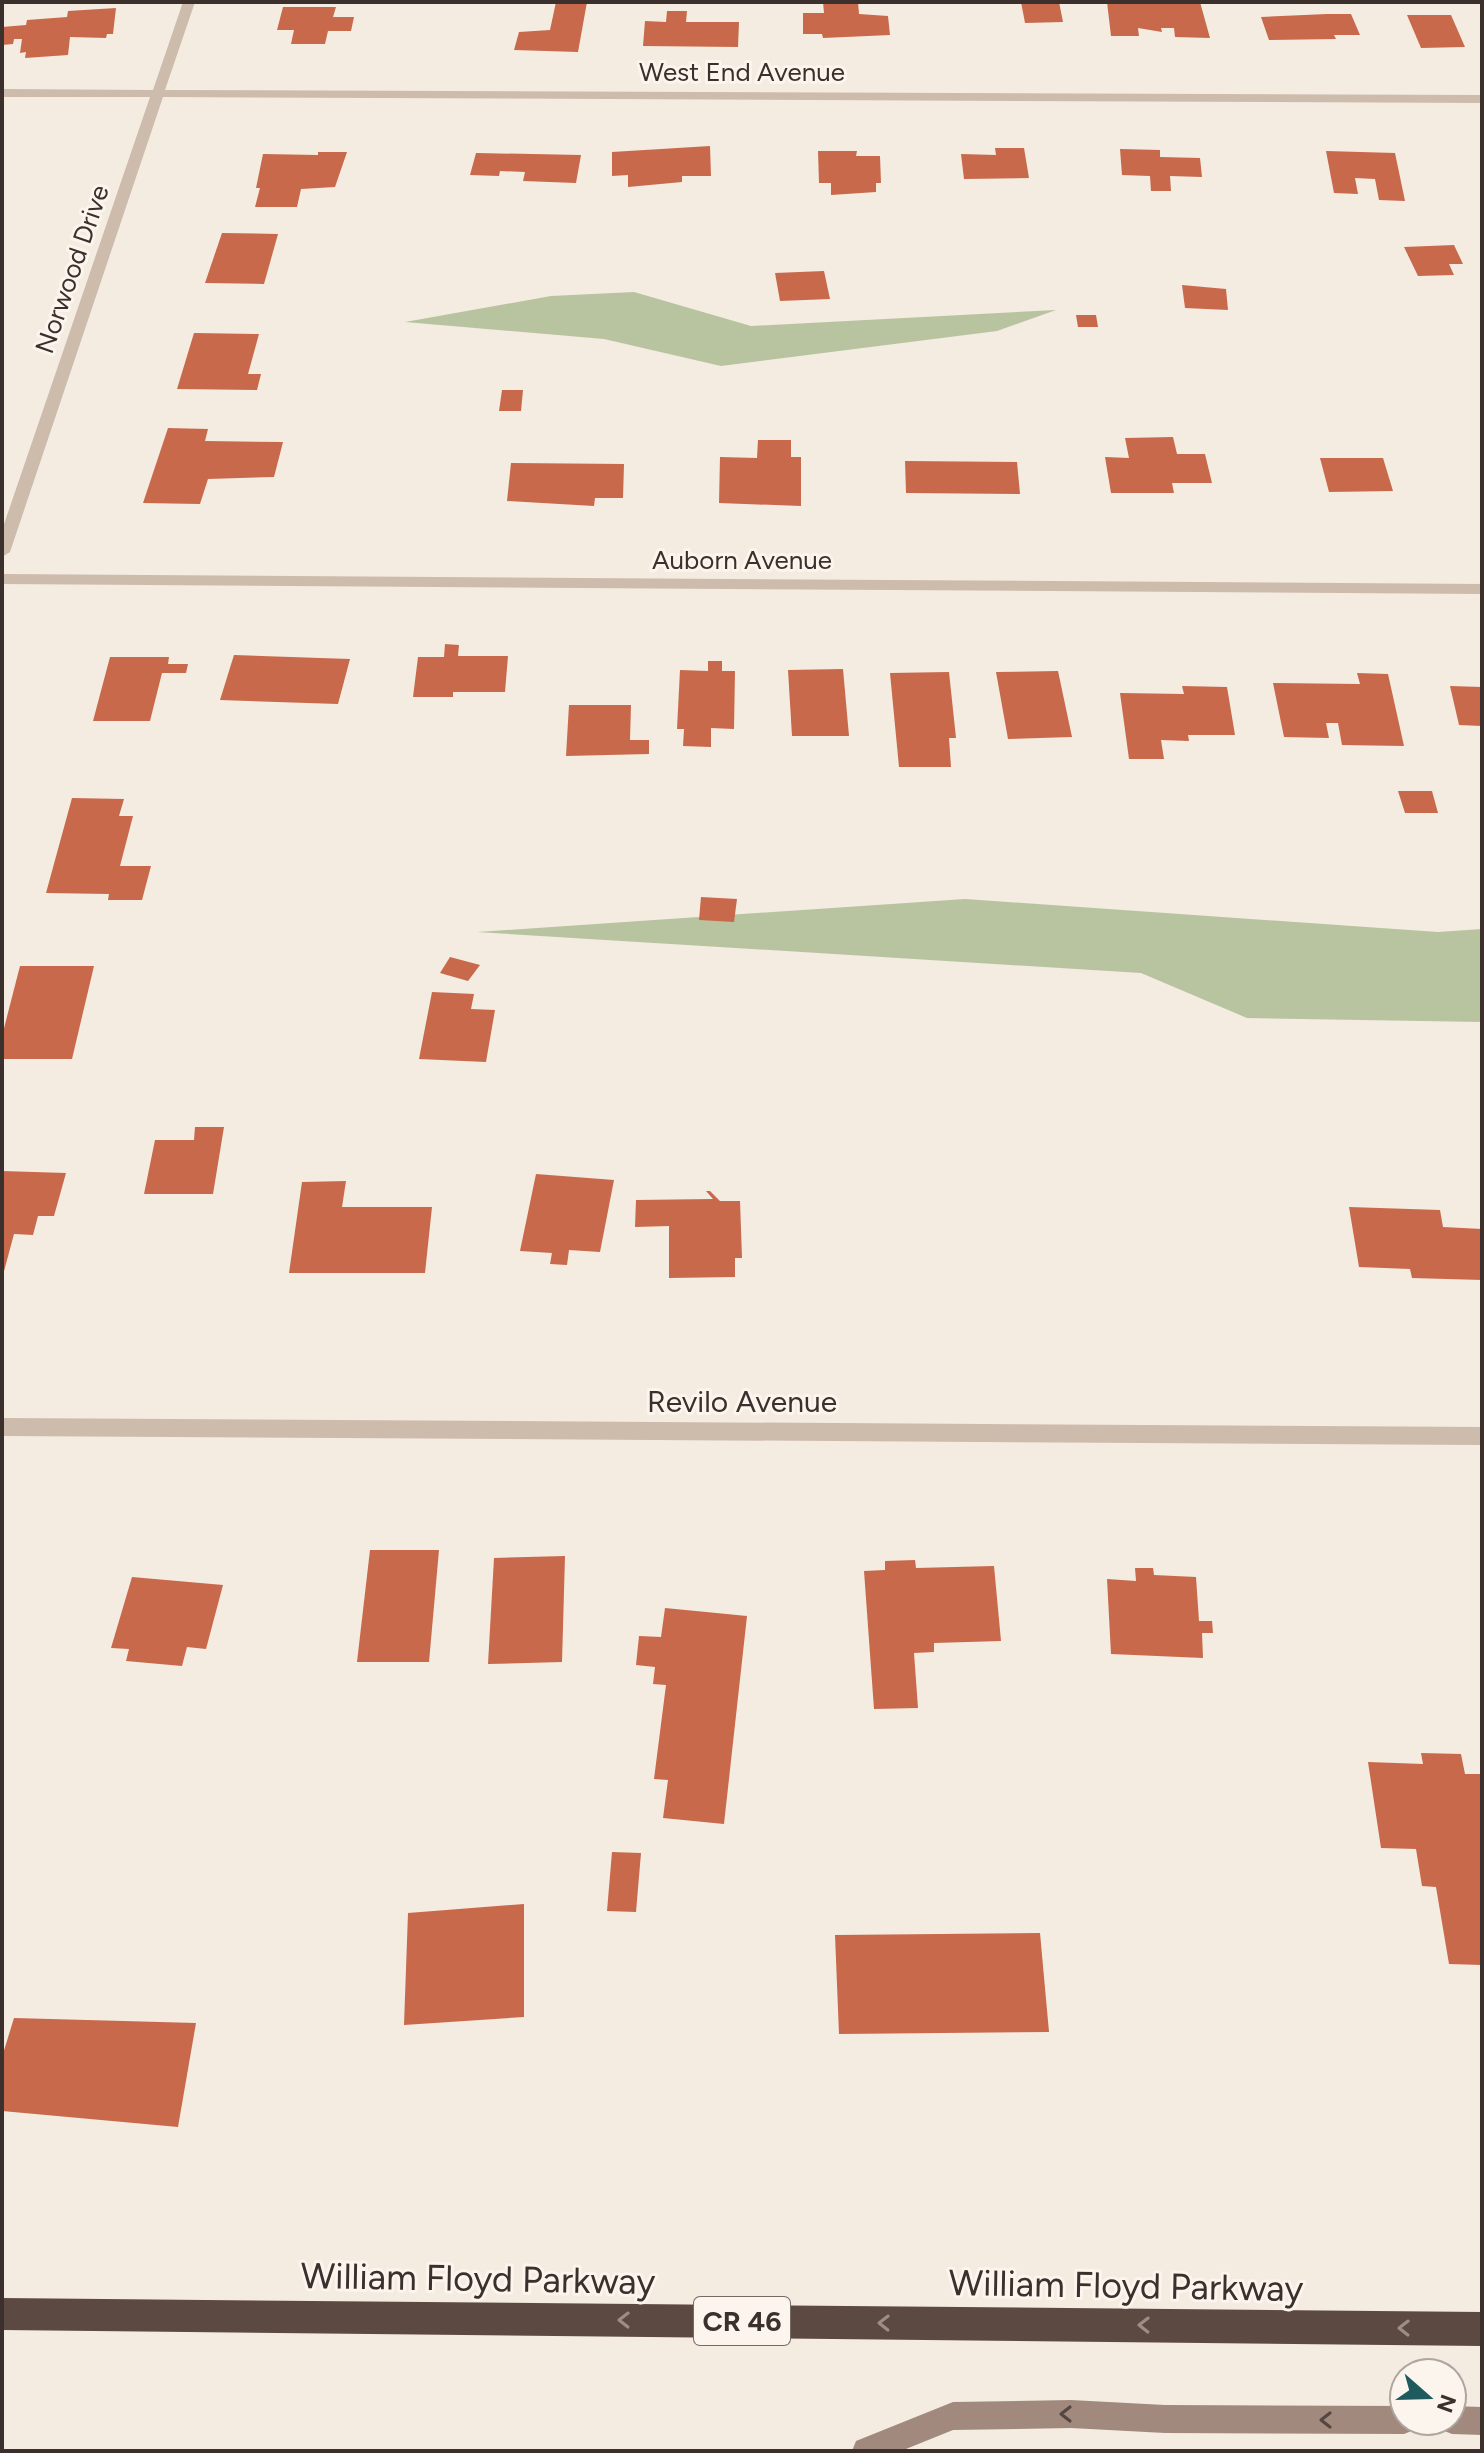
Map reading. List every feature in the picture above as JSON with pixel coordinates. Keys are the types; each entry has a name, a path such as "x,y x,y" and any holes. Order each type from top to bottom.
{"highway":[{"name":"William Floyd Parkway","path":"2,2314 1482,2329"}],"street":[{"name":"Norwood Drive","path":"2,552 189,2"},
{"name":"West End Avenue","path":"2,93 1482,99"},
{"name":"Auborn Avenue","path":"2,579 1482,589"},
{"name":"Revilo Avenue","path":"2,1427 1482,1436"},
{"path":"866,2451 953,2416 1071,2414 1165,2419 1388,2420"}],"green space":[{"path":"634,292 751,326 1056,310 997,331 721,366 604,339 405,322 551,296"},
{"path":"965,899 1438,932 1482,929 1482,1022 1247,1018 1141,973 477,932"}],"building":[{"path":"556,2 587,2 578,52 514,50 519,32 550,30"},
{"path":"823,2 858,2 859,14 888,16 890,35 823,38 822,34 803,34 803,13 824,13"},
{"path":"1021,2 1059,2 1063,22 1025,23"},
{"path":"1107,2 1200,2 1210,38 1175,37 1174,28 1161,28 1162,32 1138,28 1139,36 1111,36"},
{"path":"283,7 336,7 333,17 354,17 351,31 328,31 325,44 291,44 294,30 277,30"},
{"path":"116,8 113,34 107,34 106,38 70,37 68,55 25,58 26,52 20,53 22,39 2,45 2,27 26,25 27,20 67,17 68,11"},
{"path":"667,11 687,11 686,22 739,22 738,47 643,46 645,21 666,22"},
{"path":"1351,14 1360,35 1334,35 1336,39 1269,40 1261,17"},
{"path":"1407,15 1451,15 1465,47 1421,48"},
{"path":"710,146 711,176 682,176 682,182 628,187 628,175 612,176 612,152"},
{"path":"995,148 1024,148 1029,178 964,179 961,154 996,155"},
{"path":"1120,149 1160,150 1160,157 1200,158 1202,177 1170,176 1171,191 1151,191 1150,176 1122,175"},
{"path":"818,151 857,151 856,156 880,156 881,183 876,183 876,192 831,195 831,183 819,183"},
{"path":"1326,151 1395,153 1405,201 1379,200 1375,179 1355,178 1358,194 1334,193"},
{"path":"318,152 347,152 335,187 301,189 297,207 255,207 263,154 318,155"},
{"path":"476,153 581,155 576,183 523,181 525,172 500,171 499,176 470,175"},
{"path":"222,233 278,234 264,284 205,283"},
{"path":"1454,245 1463,264 1449,264 1454,275 1418,276 1404,247"},
{"path":"824,271 830,299 780,301 775,273"},
{"path":"1182,285 1226,289 1228,310 1185,308"},
{"path":"1076,315 1096,315 1098,327 1078,327"},
{"path":"194,333 259,334 248,374 261,374 257,390 177,389"},
{"path":"502,390 523,390 521,411 499,411"},
{"path":"168,428 208,429 205,441 283,442 274,477 208,479 200,504 143,503"},
{"path":"1173,437 1177,454 1205,454 1212,483 1172,483 1174,493 1111,493 1105,457 1129,458 1125,438"},
{"path":"758,440 791,440 791,457 801,457 801,506 719,503 720,457 757,458"},
{"path":"1320,458 1383,458 1393,491 1329,492"},
{"path":"905,461 1017,462 1020,494 906,493"},
{"path":"511,463 624,464 623,498 595,498 594,506 507,501"},
{"path":"445,644 459,645 458,656 508,656 505,692 453,692 453,697 413,697 418,657 444,657"},
{"path":"234,655 350,659 338,704 220,700"},
{"path":"110,657 169,657 168,664 188,664 186,673 162,673 150,721 93,721"},
{"path":"708,661 722,661 722,671 735,671 734,729 711,728 711,747 683,746 684,729 677,729 680,670 708,671"},
{"path":"843,669 849,736 792,736 788,670"},
{"path":"1058,671 1072,737 1008,739 996,672"},
{"path":"949,672 956,738 949,738 951,767 899,767 890,673"},
{"path":"1357,673 1388,674 1404,746 1342,745 1338,723 1326,723 1329,738 1284,737 1273,683 1360,684"},
{"path":"1182,686 1227,687 1235,735 1188,735 1189,741 1161,740 1164,759 1129,759 1120,693 1184,694"},
{"path":"1450,686 1482,687 1482,726 1459,725"},
{"path":"569,705 631,705 630,740 649,740 649,754 566,756"},
{"path":"1398,791 1432,791 1438,813 1405,813"},
{"path":"72,798 124,799 119,816 133,816 120,866 151,866 142,900 108,900 109,894 46,893"},
{"path":"701,897 737,899 734,922 699,920"},
{"path":"450,957 480,965 468,981 440,973"},
{"path":"20,966 94,966 72,1059 2,1059 2,1036"},
{"path":"432,992 474,994 471,1009 495,1010 486,1062 419,1059"},
{"path":"195,1127 224,1127 213,1194 144,1194 155,1140 194,1140"},
{"path":"2,1171 66,1173 54,1216 38,1216 33,1235 14,1234 3,1275"},
{"path":"536,1174 614,1180 600,1252 569,1250 567,1265 550,1264 552,1253 520,1251"},
{"path":"346,1181 342,1207 432,1207 425,1273 289,1273 302,1182"},
{"path":"706,1191 720,1201 740,1201 742,1258 735,1258 735,1277 669,1278 669,1226 635,1227 636,1200 713,1199"},
{"path":"1349,1207 1440,1210 1443,1227 1482,1229 1482,1280 1412,1278 1410,1269 1359,1267"},
{"path":"370,1550 439,1550 429,1662 357,1662"},
{"path":"565,1556 562,1662 488,1664 494,1558"},
{"path":"915,1560 916,1568 994,1566 1001,1641 934,1643 934,1652 914,1653 918,1708 874,1709 864,1571 885,1570 885,1561"},
{"path":"1135,1568 1153,1568 1154,1575 1196,1577 1199,1621 1212,1621 1213,1633 1202,1633 1203,1658 1111,1654 1107,1579 1136,1581"},
{"path":"132,1577 223,1585 206,1649 187,1647 182,1666 126,1661 129,1649 111,1648"},
{"path":"665,1608 747,1616 724,1824 663,1818 668,1780 654,1779 666,1685 653,1684 655,1667 636,1665 639,1636 661,1637"},
{"path":"1421,1753 1461,1754 1465,1774 1482,1774 1482,1965 1449,1964 1436,1887 1422,1886 1416,1849 1381,1848 1368,1762 1423,1764"},
{"path":"612,1852 641,1853 636,1912 607,1911"},
{"path":"524,1904 524,2017 404,2025 408,1913"},
{"path":"1040,1933 1049,2032 839,2034 835,1935"},
{"path":"14,2018 196,2023 178,2127 2,2111 2,2057"}]}
